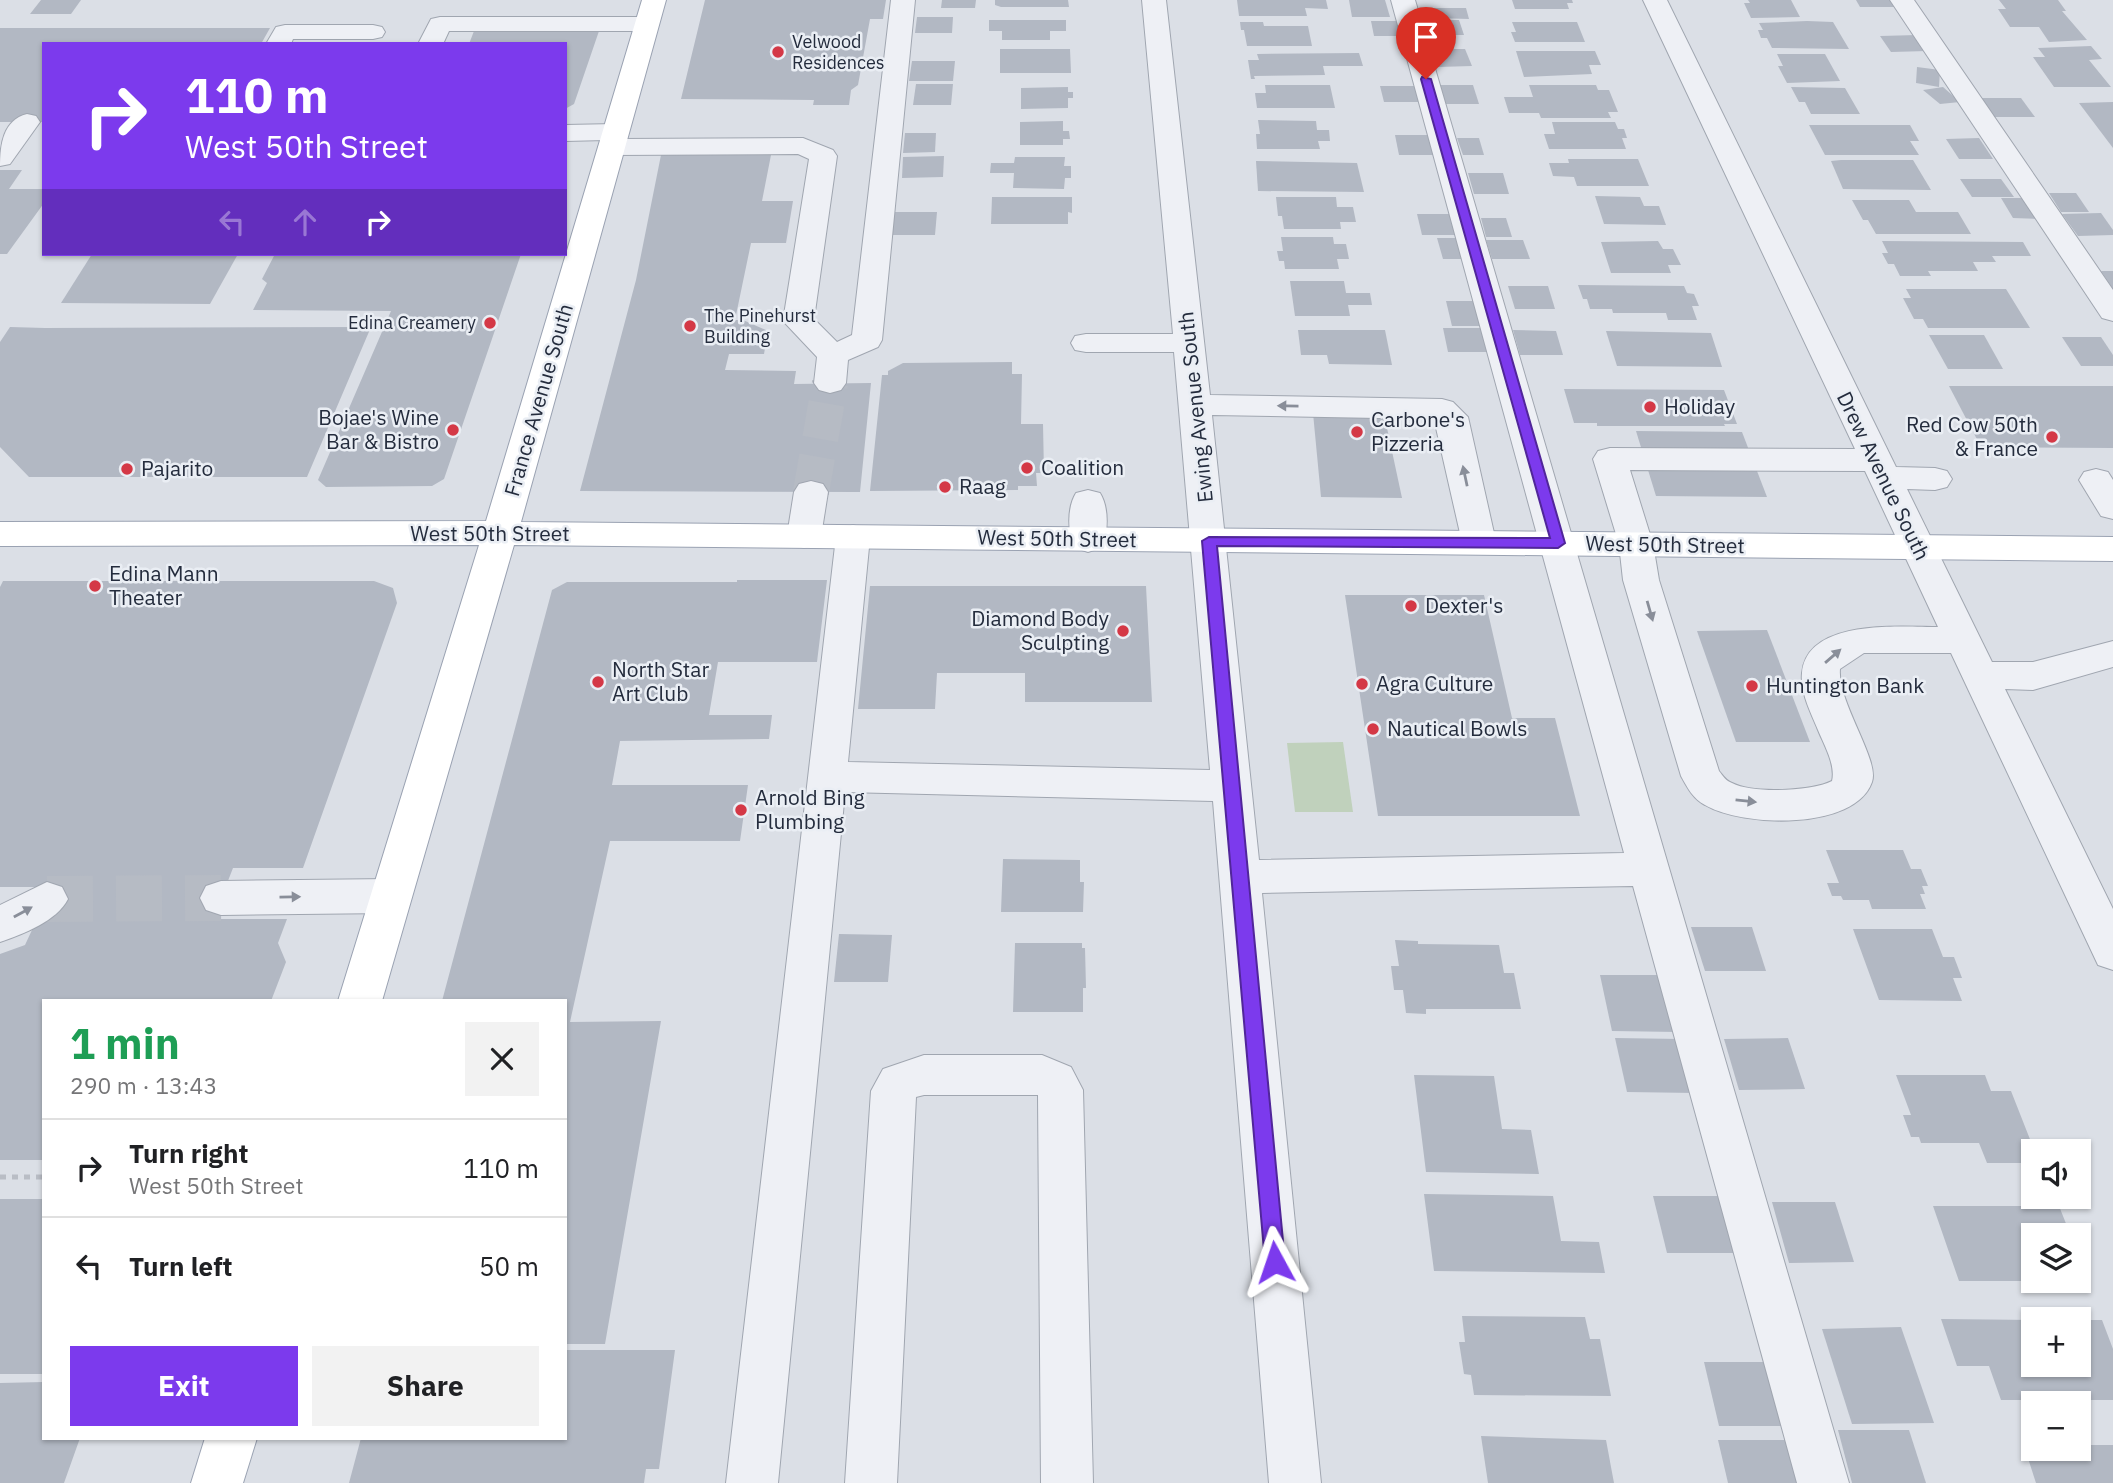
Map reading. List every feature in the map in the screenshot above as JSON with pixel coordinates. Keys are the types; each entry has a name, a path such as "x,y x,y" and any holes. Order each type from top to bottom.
{"main road":[{"name":"France Avenue South","path":"361,999 650,12"},
{"name":"West 50th Street","path":"0,534 499,533 2113,549"},
{"path":"218,1483 230,1440"}],"street":[{"path":"567,132 614,140 803,146 824,156 798,321 832,369 867,340 903,0"},
{"name":"Ewing Avenue South","path":"1154,0 1209,541 1295,1483"},
{"path":"1403,0 1823,1483"},
{"name":"Drew Avenue South","path":"1655,0 2113,952"},
{"path":"1902,0 2113,312"},
{"path":"431,42 440,23 650,12"},
{"path":"279,42 285,32 373,32"},
{"path":"1086,343 1190,344"},
{"path":"1195,405 1442,409 1452,416 1479,542"},
{"path":"1935,478 1802,460 1769,440 1604,439 1636,544 1641,580 1695,763 1708,787 1721,796 1735,800 1782,804 1819,803 1849,790 1853,779 1850,762 1821,683 1821,669 1827,660 1850,643 1864,640 1963,640"},
{"path":"1613,471 1787,482 1802,460"},
{"path":"804,536 811,492"},
{"path":"1088,501 1088,540"},
{"path":"752,1483 853,537"},
{"path":"1980,675 2033,676 2113,654"},
{"path":"828,777 1231,786"},
{"path":"1239,877 1650,869"},
{"path":"221,898 391,896"},
{"path":"0,925 47,899"},
{"path":"871,1483 894,1091 899,1083 910,1077 1042,1075 1053,1078 1059,1084 1062,1094 1067,1483"}],"path":[{"path":"0,1177 42,1177"}],"green space":[{"path":"1343,742 1353,812 1295,812 1287,743"}],"building":[{"path":"41,0 81,0 71,14 30,14"},
{"name":"Velwood Residences","path":"705,0 886,0 883,19 870,19 858,85 851,90 849,105 813,105 814,100 681,99"},
{"path":"942,0 976,0 975,8 941,8"},
{"path":"995,0 1068,0 1069,7 1001,7 995,5"},
{"path":"1237,0 1326,0 1328,9 1305,8 1307,16 1239,16"},
{"path":"1349,0 1385,0 1390,17 1352,17"},
{"path":"1512,0 1572,0 1573,3 1567,3 1569,9 1515,9"},
{"path":"1748,0 1791,0 1800,17 1751,18 1744,3 1750,3"},
{"path":"1856,0 1893,0 1897,7 1860,7"},
{"path":"1999,0 2058,0 2066,11 2062,11 2087,40 2049,42 2039,27 2010,27 1998,9 2006,9"},
{"path":"1432,8 1466,8 1469,19 1435,18"},
{"path":"917,17 953,17 952,33 915,33"},
{"path":"989,20 1066,20 1066,31 1050,31 1050,40 1002,40 1002,31 989,31"},
{"path":"1423,20 1459,20 1464,35 1428,35"},
{"path":"1371,21 1399,21 1403,36 1374,36"},
{"path":"1240,22 1263,22 1264,26 1308,26 1312,46 1247,46"},
{"path":"1512,22 1577,22 1585,42 1515,42 1511,32 1516,32"},
{"path":"1833,22 1849,49 1772,48 1767,38 1761,38 1758,30 1763,30 1759,23"},
{"path":"0,28 270,28 262,42 42,42 42,122 0,122"},
{"path":"474,31 599,31 574,104 567,108 567,42 470,42"},
{"path":"1917,35 1927,51 1891,52 1880,36"},
{"path":"2091,46 2102,59 2089,60 2111,87 2054,87 2033,57 2045,57 2038,48"},
{"path":"1000,49 1070,49 1071,73 1000,73"},
{"path":"1431,49 1465,49 1472,66 1438,67"},
{"path":"1516,51 1595,51 1601,65 1589,65 1592,74 1524,77"},
{"path":"1359,53 1363,66 1323,66 1325,75 1254,76 1255,79 1251,79 1248,60 1259,60 1257,54"},
{"path":"1777,54 1825,54 1840,81 1787,83 1778,66 1783,66"},
{"path":"912,61 955,61 953,81 909,81"},
{"path":"1917,67 1940,70 1939,87 1916,83"},
{"path":"916,84 953,84 951,105 913,105"},
{"path":"1265,85 1330,85 1335,108 1257,108 1255,93 1266,93"},
{"path":"1439,85 1473,85 1479,104 1444,104"},
{"path":"1529,85 1596,85 1598,90 1609,90 1618,112 1608,112 1611,118 1541,118 1539,113 1509,113 1504,97 1533,97"},
{"path":"1380,86 1417,86 1421,102 1384,102"},
{"path":"1068,87 1068,92 1073,92 1073,98 1068,98 1068,108 1021,109 1021,88"},
{"path":"1791,87 1845,88 1860,114 1811,114 1805,102 1799,102"},
{"path":"1943,87 1960,102 1940,104 1923,90"},
{"path":"1981,98 2021,98 2035,117 1994,117"},
{"path":"2113,102 2113,148 2079,103"},
{"path":"1258,120 1316,121 1317,130 1329,130 1330,141 1318,141 1320,149 1257,149 1256,134 1260,134"},
{"path":"1063,121 1063,131 1069,131 1070,139 1063,139 1063,145 1020,145 1020,122"},
{"path":"1552,122 1615,122 1618,129 1624,129 1627,138 1622,138 1626,149 1549,149 1544,134 1555,134"},
{"path":"1809,125 1910,125 1919,141 1910,141 1919,155 1825,155"},
{"path":"905,133 936,133 935,152 903,153"},
{"path":"1395,135 1433,135 1438,155 1399,155"},
{"path":"1457,138 1479,138 1484,155 1463,155"},
{"path":"1979,138 1993,159 1959,159 1946,139"},
{"name":"The Pinehurst Building","path":"661,155 771,155 762,201 793,201 786,243 751,243 735,320 743,320 768,331 764,354 729,354 725,370 796,371 794,384 871,383 860,492 580,491 636,280"},
{"path":"944,156 943,177 902,178 903,157"},
{"path":"1015,157 1065,157 1064,166 1071,166 1071,178 1065,178 1064,189 1013,188 1014,173 990,173 991,163 1014,163"},
{"path":"1568,159 1638,159 1649,186 1577,186 1574,177 1553,176 1549,163 1569,163"},
{"path":"1913,160 1931,190 1843,189 1831,161"},
{"path":"1256,161 1357,163 1364,192 1258,191"},
{"path":"0,170 22,170 9,189 42,189 42,206 7,254 0,254"},
{"path":"1468,173 1503,173 1509,194 1474,194"},
{"path":"1960,179 2001,179 2014,197 1972,197"},
{"path":"2049,193 2076,193 2089,212 2061,212"},
{"path":"1595,196 1640,197 1644,206 1659,206 1666,225 1604,224"},
{"path":"992,197 1072,197 1072,213 1068,212 1068,224 991,224"},
{"path":"1276,197 1336,197 1337,207 1353,207 1356,222 1340,222 1341,229 1284,229 1282,216 1278,216"},
{"path":"2001,198 2029,198 2042,219 2013,218"},
{"path":"1852,200 1909,200 1916,212 1958,212 1971,234 1876,234 1868,220 1863,220"},
{"path":"894,212 937,212 935,235 892,235"},
{"path":"2101,213 2113,230 2113,235 2078,236 2062,214"},
{"path":"1417,214 1452,214 1457,235 1422,235"},
{"path":"1481,218 1506,218 1512,237 1486,237"},
{"path":"1281,237 1333,237 1334,244 1346,244 1349,259 1337,259 1339,269 1285,269 1284,261 1279,261 1277,251 1283,251"},
{"path":"1437,238 1460,238 1467,259 1443,259"},
{"path":"1486,240 1523,240 1530,259 1492,259"},
{"path":"1658,241 1663,249 1673,249 1681,265 1668,265 1671,273 1611,273 1601,242"},
{"path":"1882,241 2023,242 2031,256 1992,256 1996,262 1973,262 1978,271 1928,271 1931,276 1900,276 1894,264 1888,264 1882,253 1888,253"},
{"path":"91,256 237,256 210,304 61,303"},
{"path":"274,256 520,256 444,479 432,486 326,487 318,480 391,311 253,310 267,283 262,279"},
{"path":"2101,271 2113,271 2113,289"},
{"path":"1290,281 1344,281 1346,293 1370,293 1372,305 1348,305 1350,316 1295,316"},
{"path":"1578,285 1684,286 1687,293 1694,294 1699,306 1692,306 1697,320 1668,320 1666,313 1613,313 1612,309 1590,309"},
{"path":"1508,286 1548,286 1555,309 1515,309"},
{"path":"1906,289 2006,289 2030,328 1928,328 1923,319 1914,319 1903,298 1911,298"},
{"path":"1446,301 1475,301 1482,326 1452,326"},
{"path":"10,327 371,327 307,477 29,477 0,447 0,342"},
{"path":"1443,328 1488,328 1494,352 1448,352"},
{"path":"1298,330 1385,330 1392,365 1329,364 1327,355 1301,355"},
{"path":"1513,330 1556,331 1563,355 1520,355"},
{"path":"1606,331 1711,333 1722,367 1617,366"},
{"path":"1929,335 1984,335 2003,369 1948,369"},
{"path":"2062,337 2101,337 2113,355 2113,366 2081,366"},
{"path":"1012,362 1012,374 1022,374 1021,424 1043,424 1044,473 1036,473 1037,486 1018,486 1018,490 870,491 882,375 888,375 888,371 903,363"},
{"path":"1949,386 2113,386 2113,448 1981,447"},
{"name":"Holiday","path":"1564,389 1724,390 1737,424 1597,426 1597,423 1574,423"},
{"path":"1313,413 1384,414 1402,498 1321,497"},
{"path":"1636,431 1742,432 1767,497 1656,496"},
{"path":"827,580 817,662 718,662 709,715 772,715 769,739 620,741 612,785 748,785 740,841 610,841 570,1022 661,1021 605,1344 567,1344 567,999 443,999 552,590 567,582"},
{"path":"3,581 374,581 393,588 397,603 303,868 233,868 213,919 287,919 278,943 286,962 272,999 42,999 42,1160 0,1160 0,954 25,945 52,887 0,887 0,587"},
{"path":"870,586 1146,586 1152,702 1025,702 1025,673 937,673 935,709 858,709"},
{"path":"1345,595 1484,595 1512,718 1555,718 1580,816 1378,816"},
{"name":"Huntington Bank","path":"1767,630 1810,742 1736,742 1697,631"},
{"path":"1826,850 1903,850 1911,869 1921,869 1928,886 1922,886 1925,894 1920,894 1926,909 1872,909 1869,900 1843,900 1841,896 1832,896 1827,883 1839,883"},
{"path":"1003,859 1080,860 1080,882 1084,882 1083,912 1001,912"},
{"path":"1691,927 1752,927 1766,971 1705,971"},
{"path":"1853,929 1932,929 1943,957 1954,957 1962,978 1953,978 1962,1001 1879,1000"},
{"path":"839,934 892,935 888,982 834,982"},
{"path":"1395,940 1418,941 1418,944 1499,945 1504,973 1514,973 1521,1009 1426,1009 1426,1014 1406,1013 1403,990 1394,990 1391,966 1399,966"},
{"path":"1015,943 1082,943 1082,948 1085,948 1086,988 1083,988 1083,1012 1013,1012"},
{"path":"1600,975 1664,975 1678,1032 1612,1031"},
{"path":"1615,1038 1681,1039 1695,1093 1627,1092"},
{"path":"1788,1038 1805,1089 1739,1090 1724,1039"},
{"path":"1414,1075 1494,1076 1502,1129 1531,1130 1539,1174 1426,1172"},
{"path":"1896,1075 1985,1075 1991,1091 2011,1091 2030,1139 2021,1139 2021,1163 1987,1163 1979,1143 1921,1143 1919,1137 1911,1137 1903,1115 1911,1115"},
{"path":"1424,1194 1553,1196 1561,1241 1599,1242 1605,1273 1434,1271"},
{"path":"1653,1196 1724,1196 1739,1253 1667,1253"},
{"path":"0,1199 42,1199 42,1374 0,1374"},
{"path":"1772,1202 1835,1202 1854,1262 1789,1263"},
{"path":"1933,1206 2060,1209 2066,1223 2021,1223 2021,1281 1959,1281"},
{"path":"1462,1316 1585,1317 1590,1339 1600,1339 1611,1396 1474,1395 1471,1375 1464,1374 1459,1342 1465,1342"},
{"path":"1941,1319 2021,1320 2021,1377 2091,1377 2091,1320 2102,1320 2113,1349 2113,1400 2091,1400 2091,1391 2021,1391 2021,1400 2001,1400 1989,1366 1957,1366"},
{"path":"1901,1327 1934,1423 1852,1424 1822,1329"},
{"path":"567,1350 675,1350 659,1469 646,1469 644,1483 349,1483 360,1440 567,1440"},
{"path":"1704,1362 1773,1362 1790,1426 1719,1426"},
{"path":"42,1382 42,1440 79,1440 64,1483 0,1483 0,1383"},
{"path":"1838,1430 1909,1430 1926,1483 1852,1483"},
{"path":"1481,1436 1606,1440 1614,1483 1488,1483"},
{"path":"1718,1440 1787,1440 1799,1483 1728,1483"},
{"path":"2091,1445 2113,1445 2113,1483 2036,1483 2029,1461 2091,1461"}],"tunnel":[{"path":"811,492 830,383"},
{"path":"47,899 221,898"}],"place":[{"name":"Velwood Residences","path":"778,52"},
{"name":"Edina Creamery","path":"490,323"},
{"name":"The Pinehurst Building","path":"690,326"},
{"name":"Holiday","path":"1650,407"},
{"name":"Bojae's Wine Bar & Bistro","path":"453,430"},
{"name":"Carbone's Pizzeria","path":"1357,432"},
{"name":"Red Cow 50th & France","path":"2052,437"},
{"name":"Coalition","path":"1027,468"},
{"name":"Pajarito","path":"127,469"},
{"name":"Raag","path":"945,487"},
{"name":"Edina Mann Theater","path":"95,586"},
{"name":"Dexter's","path":"1411,606"},
{"name":"Diamond Body Sculpting","path":"1123,631"},
{"name":"North Star Art Club","path":"598,682"},
{"name":"Agra Culture","path":"1362,684"},
{"name":"Huntington Bank","path":"1752,686"},
{"name":"Nautical Bowls","path":"1373,729"},
{"name":"Arnold Bing Plumbing","path":"741,810"}],"route":[{"path":"1275,1262 1209,541 1558,543 1426,79"}]}
